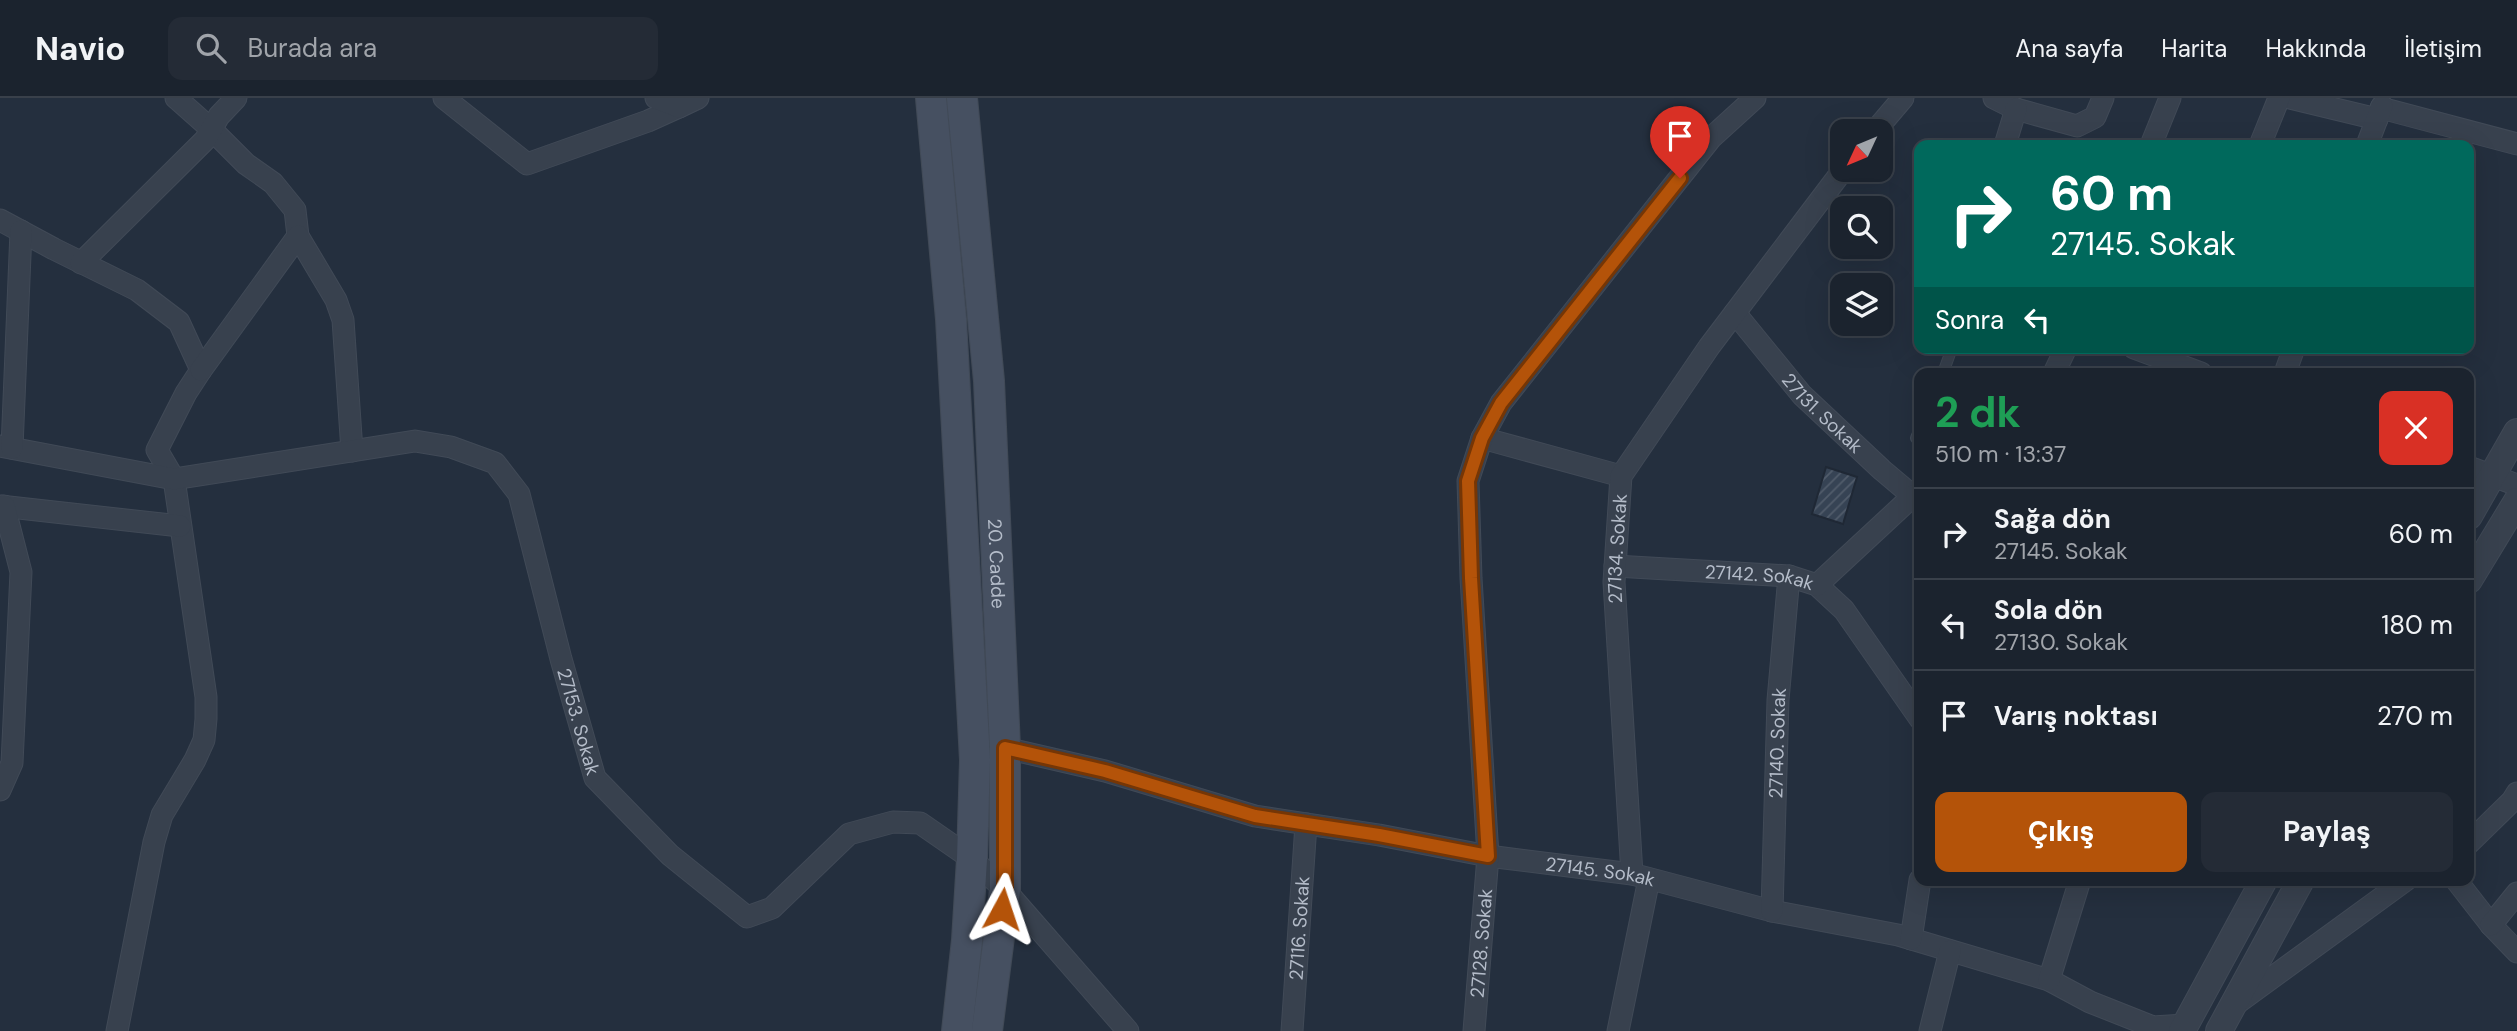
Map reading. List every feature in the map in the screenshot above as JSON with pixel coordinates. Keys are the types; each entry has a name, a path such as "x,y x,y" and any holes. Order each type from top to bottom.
{"main road":[{"path":"932,98 951,319 975,760 967,940 957,1031"},
{"name":"20. Cadde","path":"962,98 989,381 1005,748 1005,890 986,1031"}],"street":[{"path":"176,98 246,164 273,183 295,210 298,236 337,300 343,320 352,451"},
{"path":"81,263 205,140 219,116 236,98"},
{"path":"444,98 527,164 648,121 688,102"},
{"path":"656,98 688,102"},
{"name":"27128. Sokak","path":"1474,1031 1488,856 1468,481 1482,438 1501,403 1711,138 1755,98"},
{"path":"1885,119 1903,98"},
{"path":"1994,98 2017,109 2077,126 2095,117 2103,98"},
{"path":"2153,140 2170,98"},
{"path":"2262,140 2279,98"},
{"path":"2290,98 2381,108 2517,144"},
{"path":"2369,140 2381,108"},
{"path":"2007,140 2017,109"},
{"name":"27134. Sokak","path":"1618,1031 1640,876 1615,566 1621,476 1735,313 1834,182"},
{"path":"0,220 137,290 179,322 201,370"},
{"path":"6,447 21,231"},
{"path":"117,1031 154,842 162,815 204,740 205,697 174,479 157,450 201,370 298,236"},
{"name":"27131. Sokak","path":"1735,313 1802,395 1914,497"},
{"path":"2142,358 2178,356 2194,368"},
{"path":"2474,497 2481,471 2517,432"},
{"path":"1482,438 1621,476"},
{"name":"27153. Sokak","path":"6,447 174,479 415,441 451,447 495,463 519,494 595,778 670,855 747,917 772,908 849,834 893,822 920,823 972,859 1005,890 1129,1031"},
{"path":"2481,471 2517,485"},
{"path":"1817,585 1914,501"},
{"path":"2474,572 2517,501"},
{"path":"0,790 12,763 22,572 2,506 180,526"},
{"name":"27142. Sokak","path":"1615,566 1789,576 1817,585 1844,610 1914,710"},
{"name":"27140. Sokak","path":"1772,911 1778,700 1789,576"},
{"name":"27145. Sokak","path":"1005,748 1105,771 1255,816 1379,835 1488,856 1640,876 1772,911 1911,939 2049,980 2090,1002 2153,1027 2184,1028"},
{"path":"2474,838 2517,793"},
{"name":"27116. Sokak","path":"1292,1031 1307,824"},
{"path":"1911,939 1919,886"},
{"path":"2049,980 2078,886"},
{"path":"2184,1028 2257,886"},
{"path":"2219,1031 2298,886"},
{"path":"2231,1007 2398,886"},
{"path":"2461,886 2491,925 2517,952"},
{"path":"2491,925 2517,892"},
{"path":"1930,1031 1950,951"}],"building":[{"path":"1826,467 1857,477 1843,524 1812,514"}],"route":[{"path":"1002,909 1005,890 1005,748 1105,771 1255,816 1379,835 1488,856 1471,578 1468,481 1482,438 1501,403 1680,178"}]}
